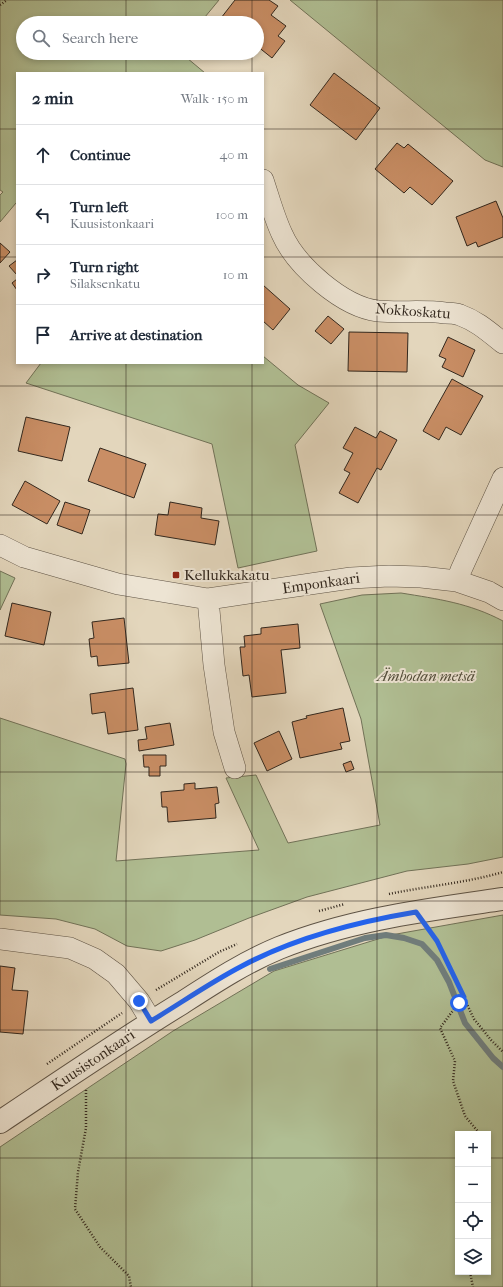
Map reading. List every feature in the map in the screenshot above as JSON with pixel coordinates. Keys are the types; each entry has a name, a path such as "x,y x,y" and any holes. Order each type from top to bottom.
{"street":[{"name":"Nokkoskatu","path":"264,183 282,235 297,258 335,293 356,305 377,311 438,312 459,314 479,324 503,343"},
{"path":"457,581 503,478"},
{"name":"Emponkaari","path":"0,545 24,557 118,584 208,599 352,578 389,576 421,577 457,581 489,592 503,600"},
{"path":"208,599 214,665 224,732 235,768"},
{"name":"Kuusistonkaari","path":"0,1122 151,1021 242,966 279,948 326,932 371,920 503,899"},
{"path":"0,939 70,948 95,959 116,974 139,1001 151,1021"}],"path":[{"path":"0,5 7,0"},
{"path":"416,912 437,941 474,1019 503,1052"},
{"path":"464,997 440,1028 455,1061 453,1081 465,1116 478,1131"},
{"path":"43,1066 122,1012"},
{"path":"86,1086 86,1128 78,1172 75,1209 100,1247 129,1276 131,1287"},
{"path":"471,1275 473,1287"}],"green space":[{"path":"0,0 219,0 206,16 16,16 16,60 189,60 204,72 16,72 16,203 0,222 0,195 3,192 0,190"},
{"path":"290,0 503,0 503,167 485,160"},
{"path":"264,357 298,385 329,403 295,445 317,551 238,568 212,444 26,383 40,364 264,364"},
{"path":"0,571 15,578 0,610"},
{"name":"Ämbodan metsä","path":"401,593 466,606 503,621 503,857 468,864 407,871 307,897 195,940 161,951 127,946 95,929 56,919 0,915 0,718 125,759 126,764 116,861 259,850 226,778 256,775 288,843 380,825 361,719 320,604 362,595"},
{"path":"503,915 503,1287 0,1287 0,1147 173,1031 274,971 391,935"}],"building":[{"path":"235,0 269,0 278,6 271,15 286,26 278,36 285,41 272,58 264,52 264,16 223,16"},
{"path":"334,73 380,108 356,140 310,105"},
{"path":"397,143 404,148 408,144 453,181 432,205 410,187 404,193 375,169"},
{"path":"496,201 503,218 503,237 478,247 476,242 467,246 456,217"},
{"path":"0,243 10,252 0,263"},
{"path":"16,261 16,274 9,266"},
{"path":"16,280 16,289 12,283"},
{"path":"264,286 290,309 273,330 264,322"},
{"path":"328,316 344,329 331,344 315,331"},
{"path":"349,332 408,333 407,372 348,371"},
{"path":"448,337 475,350 463,377 442,367 446,359 439,356"},
{"path":"452,379 483,396 461,435 446,427 439,440 423,431"},
{"path":"26,417 70,427 62,461 18,451"},
{"path":"355,427 376,438 380,431 397,440 381,470 377,468 358,503 339,493 350,473 344,470 353,453 343,448"},
{"path":"100,448 146,464 134,498 88,481"},
{"path":"25,481 60,501 47,524 12,505"},
{"path":"65,502 90,510 82,534 57,525"},
{"path":"170,502 202,508 201,518 219,521 215,545 155,535 158,514 168,515"},
{"path":"12,603 51,612 44,645 5,636"},
{"path":"124,618 129,663 98,666 97,656 91,657 89,639 94,638 92,622"},
{"path":"298,624 300,648 281,650 286,693 252,697 249,675 243,676 240,647 245,647 244,636 261,634 261,628"},
{"path":"133,688 138,730 108,734 105,712 92,714 90,694"},
{"path":"343,708 350,741 340,743 342,749 300,758 292,722 307,718 306,716"},
{"path":"170,723 174,745 139,751 138,740 147,739 145,727"},
{"path":"279,731 292,759 267,771 254,743"},
{"path":"143,755 166,755 166,766 160,766 160,776 149,776 149,767 144,767"},
{"path":"351,761 354,769 346,772 343,764"},
{"path":"195,783 195,789 217,787 219,803 215,804 216,818 168,822 167,807 162,807 161,792 184,790 184,784"},
{"path":"0,966 15,968 12,990 28,991 23,1034 0,1032"}],"waterway":[{"path":"270,969 365,938 386,935 404,938 422,944 437,960 449,982 465,1023 493,1058 503,1067"}],"place":[{"name":"Kellukkakatu","path":"176,575"}],"route":[{"path":"139,1001 151,1021 242,966 279,948 326,932 371,920 416,912 437,941 464,997 459,1003"}]}
